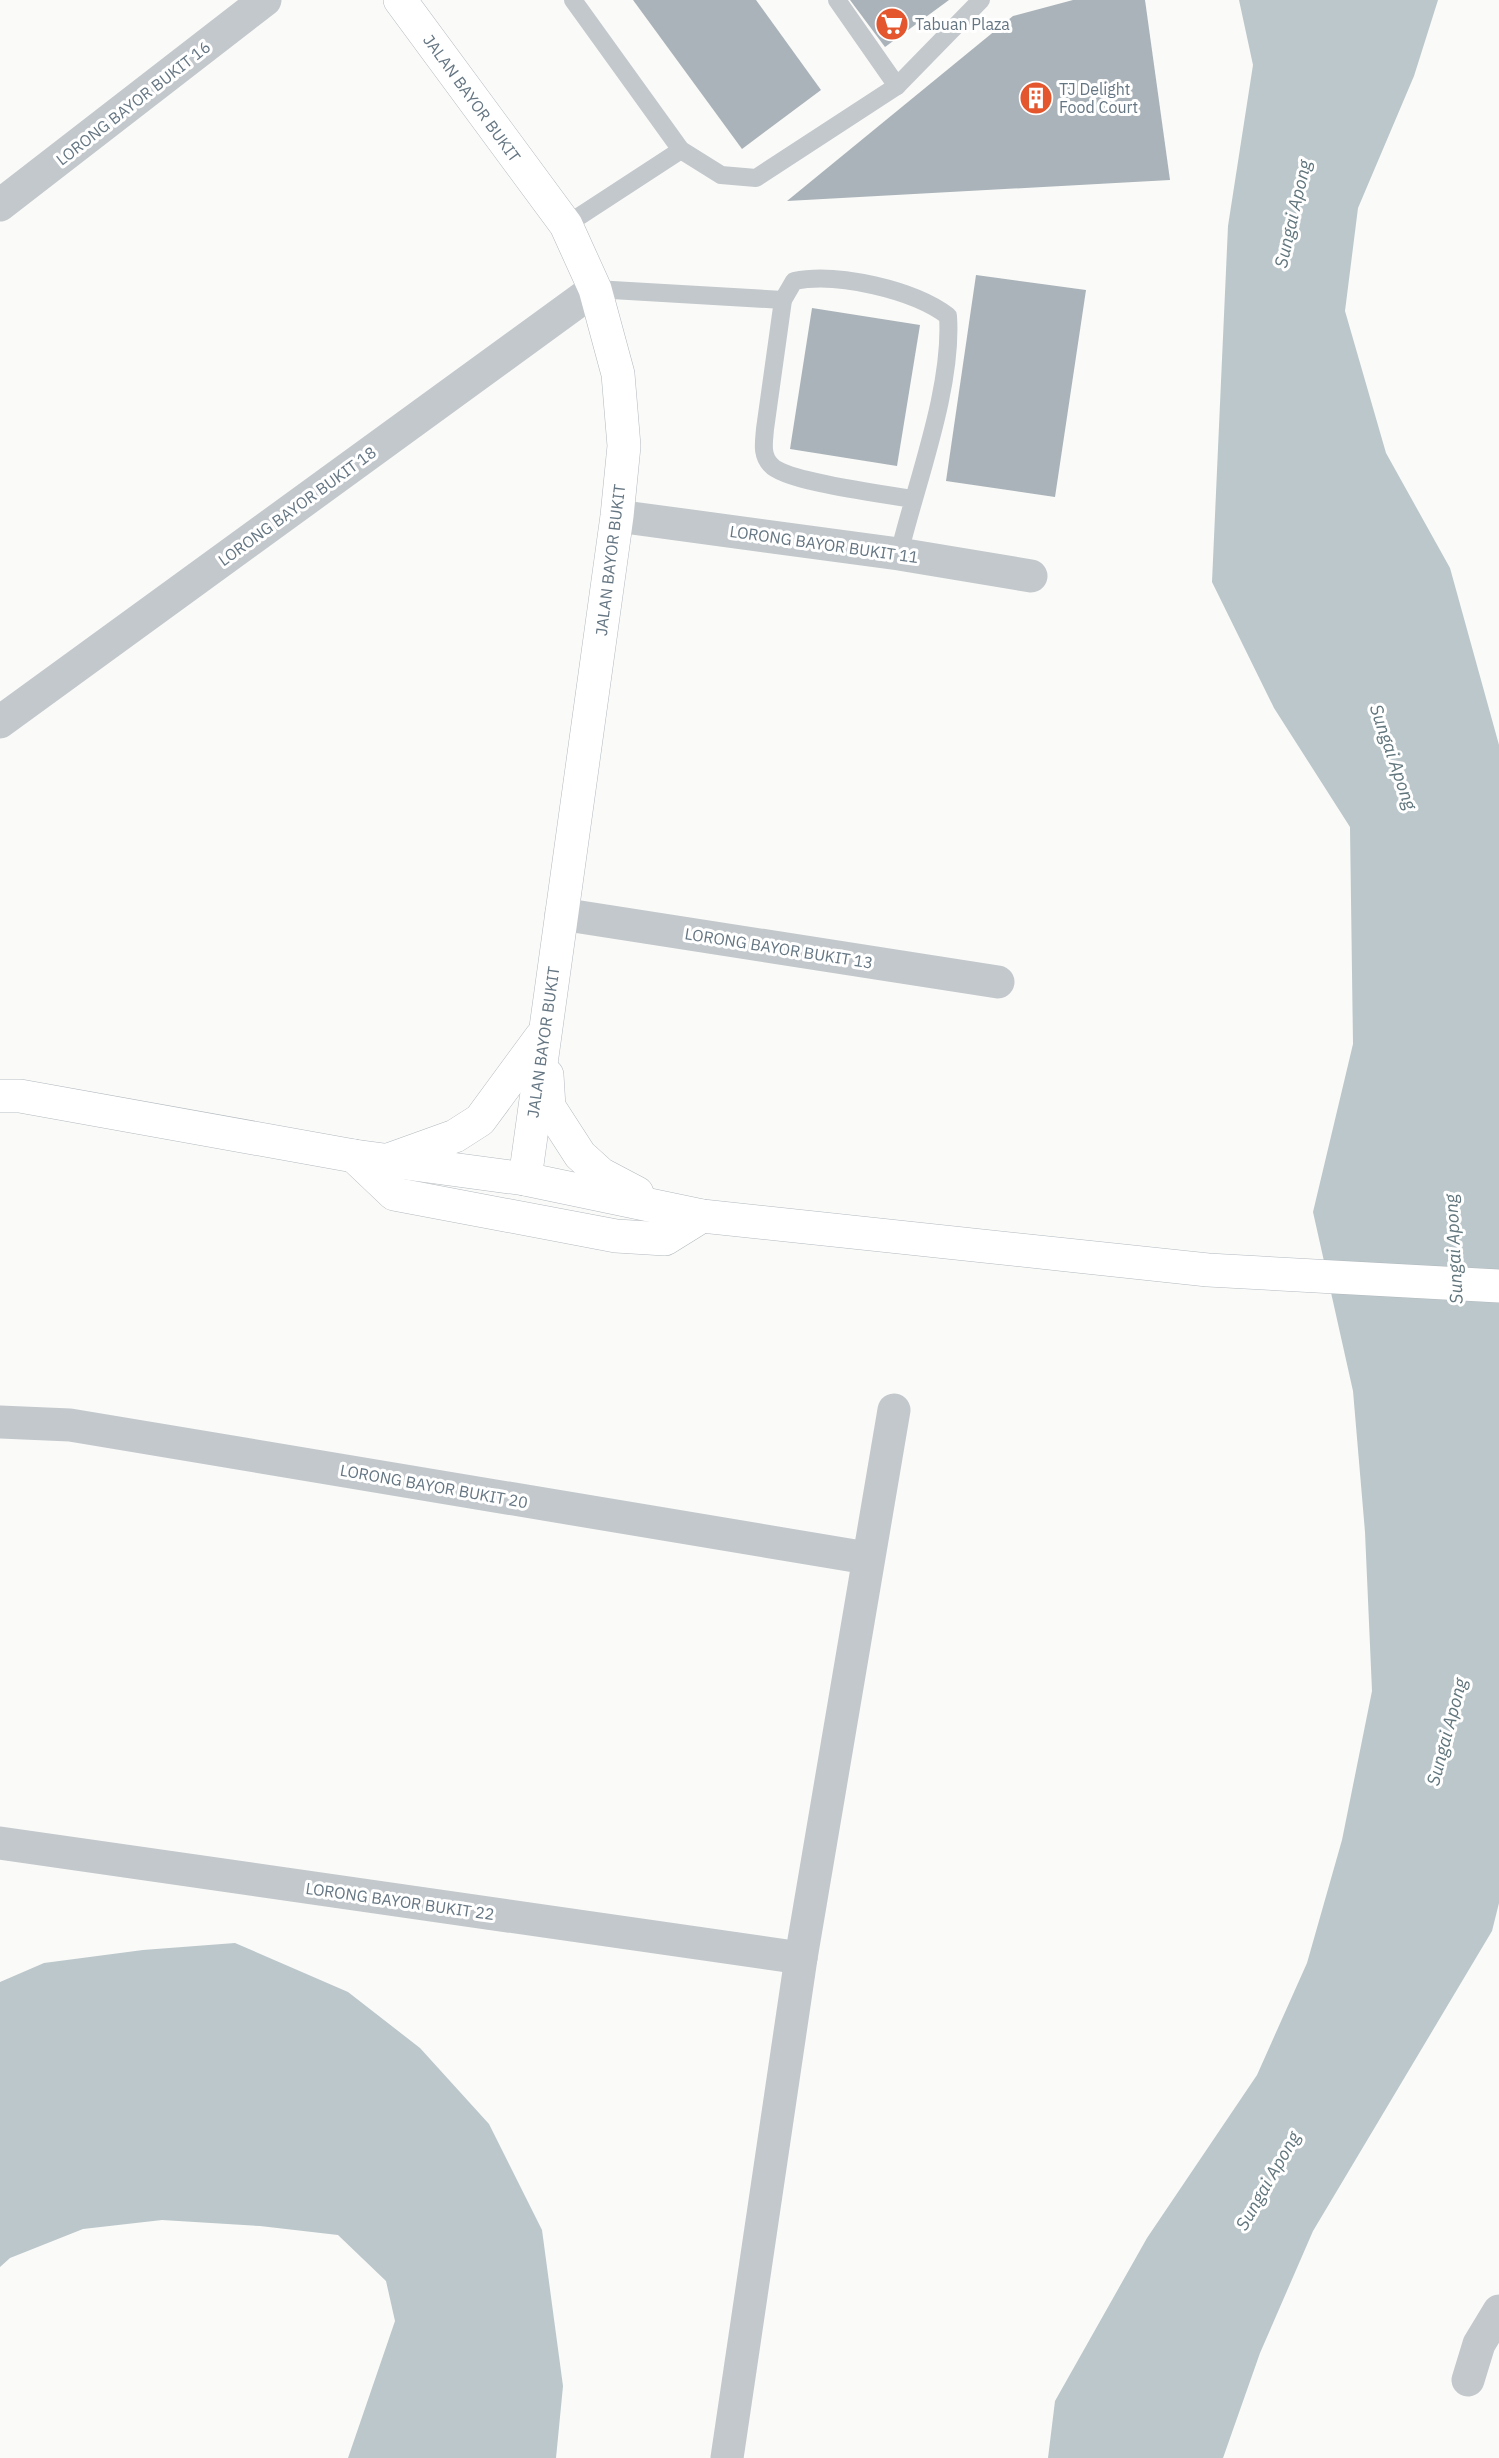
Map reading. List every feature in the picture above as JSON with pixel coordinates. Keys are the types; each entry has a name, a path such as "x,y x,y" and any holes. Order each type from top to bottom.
{"street":[{"name":"LORONG BAYOR BUKIT 16","path":"0,205 265,0"},
{"name":"JALAN BAYOR BUKIT","path":"400,0 566,225 595,289 618,374 624,446 617,516 525,1179"},
{"name":"LORONG BAYOR BUKIT 18","path":"0,723 595,289"},
{"name":"LORONG BAYOR BUKIT 11","path":"617,516 899,554 1031,576"},
{"name":"LORONG BAYOR BUKIT 13","path":"561,914 998,982"},
{"path":"386,1160 455,1136 480,1120 544,1033"},
{"path":"544,1033 549,1107 579,1155 601,1174 670,1210"},
{"path":"0,1096 20,1096 354,1156 525,1179 702,1216 1208,1270 1499,1286"},
{"path":"354,1156 394,1194 616,1236 665,1239 702,1216"},
{"path":"727,2458 801,1958 867,1558 894,1410"},
{"name":"LORONG BAYOR BUKIT 20","path":"0,1422 70,1425 867,1558"},
{"name":"LORONG BAYOR BUKIT 22","path":"0,1843 801,1958"},
{"path":"1468,2380 1479,2344 1499,2311"}],"lane":[{"path":"573,0 681,150 721,175 756,178 897,86 981,0"},
{"path":"837,0 897,86"},
{"path":"566,225 681,150"},
{"path":"899,554 934,424 949,335 948,316 934,305 876,286 813,277 794,281 783,300 763,450 771,466 798,478 912,499"},
{"path":"595,289 783,300"}],"water":[{"name":"Sungai Apong","path":"1239,0 1438,0 1414,76 1358,208 1345,311 1386,453 1450,568 1499,745 1499,1903 1492,1931 1313,2231 1260,2353 1223,2458 1048,2458 1055,2401 1147,2238 1257,2075 1307,1963 1342,1840 1372,1691 1365,1532 1353,1391 1313,1212 1353,1044 1350,827 1274,708 1212,582 1228,226 1253,65"},
{"path":"235,1943 348,1992 420,2048 489,2124 542,2230 563,2386 556,2458 348,2458 395,2321 386,2281 338,2235 260,2226 162,2220 83,2229 10,2258 0,2267 0,1982 44,1963 143,1950"}],"building":[{"path":"633,0 756,0 821,90 742,149"},
{"name":"Tabuan Plaza","path":"850,0 949,0 885,47"},
{"name":"TJ Delight Food Court","path":"1073,0 1145,0 1170,180 787,201 1013,16"},
{"path":"976,275 1086,290 1055,497 946,481"},
{"path":"812,308 920,325 897,466 790,449"}],"place":[{"name":"Tabuan Plaza","path":"892,24"},
{"name":"TJ Delight Food Court","path":"1036,98"}]}
